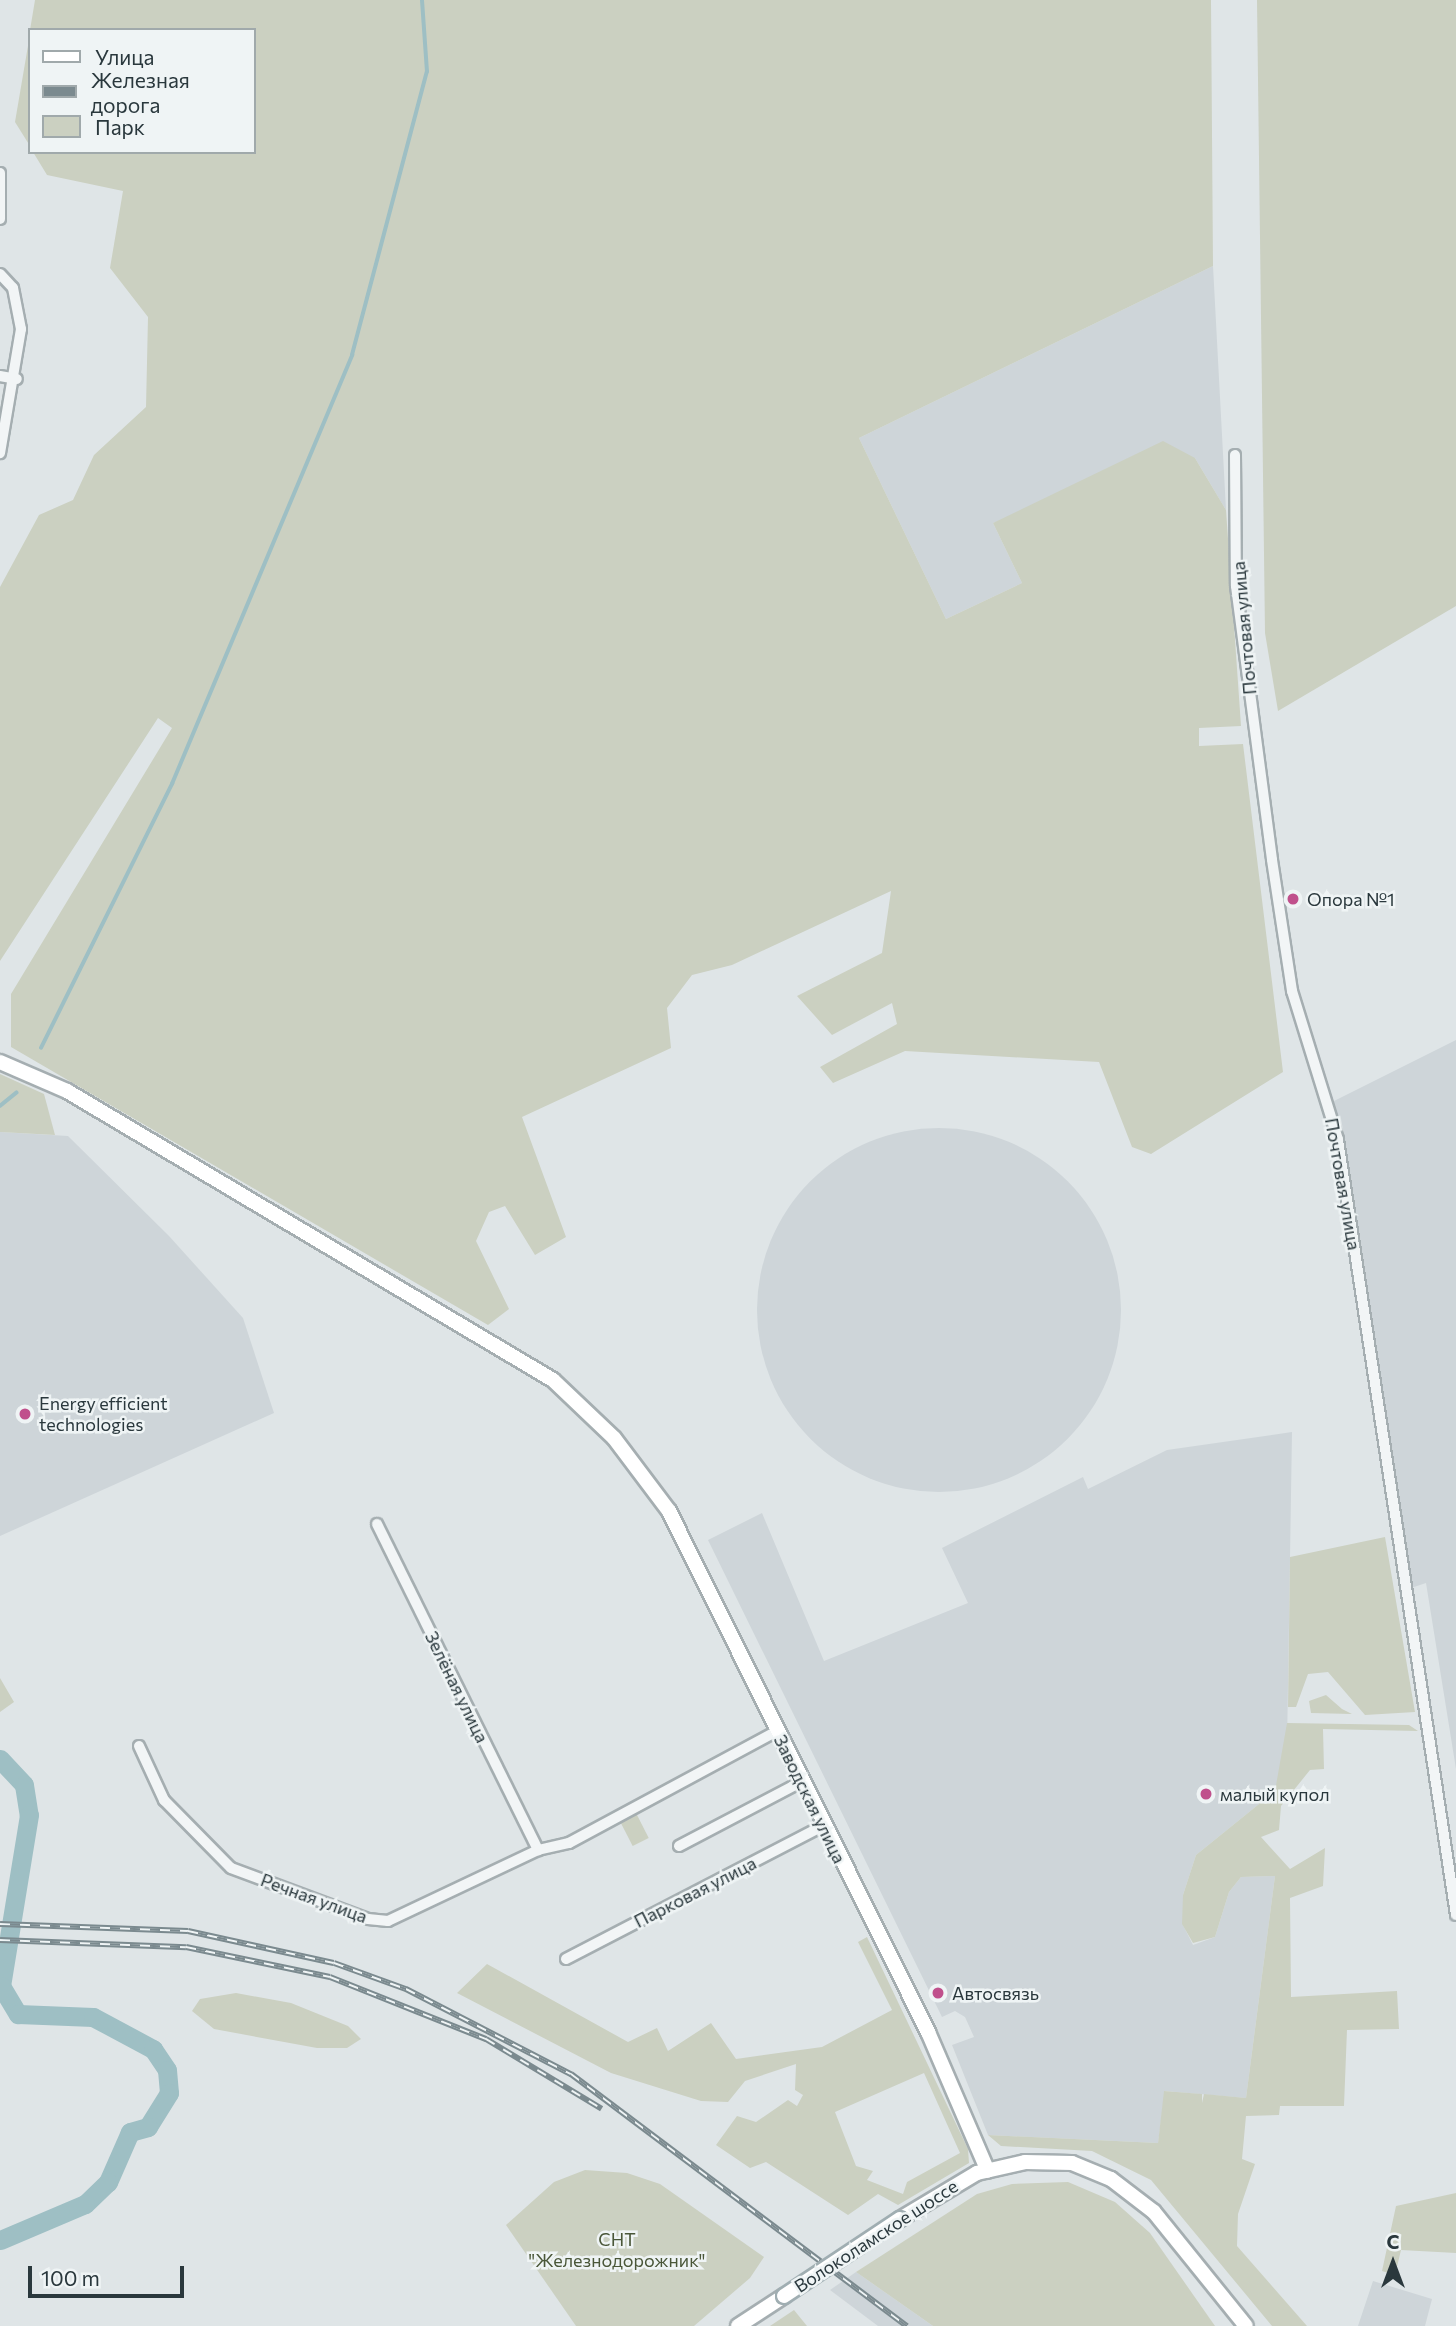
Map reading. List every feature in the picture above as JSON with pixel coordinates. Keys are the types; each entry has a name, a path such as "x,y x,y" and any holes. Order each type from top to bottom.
{"main road":[{"name":"Заводская улица","path":"0,1062 66,1091 552,1380 614,1438 669,1511 823,1826 928,2032 988,2171"},
{"name":"Волоколамское шоссе","path":"738,2326 900,2219 988,2171 1060,2160 1111,2179 1154,2212 1246,2326"}],"street":[{"path":"0,219 2,173"},
{"path":"0,274 3,286 13,288 21,329 17,379 0,453"},
{"path":"0,376 17,379"},
{"name":"Почтовая улица","path":"1235,456 1236,586 1272,860 1292,991 1338,1140 1456,1915"},
{"name":"Зелёная улица","path":"377,1524 538,1850"},
{"path":"538,1850 569,1843 776,1731"},
{"name":"Речная улица","path":"139,1746 164,1800 231,1868 368,1919 388,1921 538,1850"},
{"path":"679,1846 802,1782"},
{"name":"Парковая улица","path":"566,1959 823,1826"}],"shaded area":[{"path":"1213,266 1226,510 1195,458 993,523 1022,583 946,619 859,438"},
{"path":"1456,1040 1456,1769 1426,1583 1405,1590 1328,1104"},
{"path":"921,1128 957,1128 992,1135 1025,1149 1055,1169 1080,1194 1108,1240 1118,1274 1121,1310 1118,1346 1108,1380 1080,1426 1055,1451 1025,1471 992,1485 957,1492 921,1492 886,1485 853,1471 823,1451 798,1426 778,1396 764,1363 757,1328 757,1292 764,1257 778,1224 798,1194 823,1169 853,1149 886,1135"},
{"path":"0,1132 68,1136 169,1236 243,1318 274,1413 0,1536"},
{"path":"1292,1432 1287,1747 1275,1791 1196,1855 1183,1895 1183,1925 1193,1945 1215,1937 1229,1892 1241,1877 1275,1876 1246,2098 1165,2091 1158,2143 988,2135 952,2045 974,2037 965,2017 955,2011 942,2017 708,1540 762,1513 824,1661 968,1603 942,1548 1083,1477 1088,1489 1167,1450"},
{"path":"856,2272 933,2326 878,2326 830,2290"},
{"path":"1373,2281 1432,2299 1425,2326 1358,2326"}],"green space":[{"path":"35,0 1211,0 1213,266 859,438 946,619 1022,583 993,523 1163,441 1195,458 1226,510 1241,726 1199,728 1199,746 1243,744 1283,1072 1151,1154 1132,1147 1099,1062 905,1051 833,1083 820,1067 897,1024 892,1003 832,1035 797,996 882,953 891,891 732,965 692,975 667,1008 671,1048 522,1117 566,1237 535,1255 505,1206 489,1212 476,1241 509,1309 488,1325 11,1047 11,994 172,728 158,718 0,961 0,587 39,515 73,500 94,455 146,407 148,317 110,268 123,191 47,175 34,154 256,154 256,28 30,28"},
{"path":"1257,0 1456,0 1456,606 1278,711 1265,633"},
{"path":"28,46 28,143 15,122"},
{"path":"0,1074 44,1094 55,1135 0,1132"},
{"path":"1385,1537 1415,1712 1365,1715 1328,1672 1308,1674 1296,1707 1288,1707 1290,1557"},
{"path":"0,1678 14,1702 0,1712"},
{"path":"1326,1695 1352,1714 1311,1713 1309,1701"},
{"path":"1287,1723 1409,1725 1418,1731 1323,1729 1324,1769 1310,1770 1281,1806 1279,1830 1261,1837 1290,1869 1325,1848 1323,1886 1290,1898 1291,1997 1397,1991 1399,2029 1347,2030 1344,2106 1280,2106 1279,2115 1246,2116 1242,2159 1255,2164 1238,2214 1237,2246 1307,2326 1272,2326 1151,2180 1092,2151 1001,2146 988,2135 1158,2143 1164,2091 1202,2094 1202,2103 1204,2094 1246,2098 1275,1876 1241,1877 1229,1892 1215,1937 1193,1943 1182,1924 1183,1895 1196,1855 1275,1791"},
{"path":"636,1813 649,1838 633,1846 620,1821"},
{"path":"867,1937 968,2149 969,2163 898,2205 878,2194 848,2215 766,2162 750,2168 716,2145 737,2116 756,2122 788,2100 797,2106 803,2095 795,2090 796,2064 745,2081 728,2102 701,2101 611,2073 457,1993 487,1964 628,2042 657,2028 668,2051 711,2023 736,2059 822,2047 892,2010 858,1942","holes":["924,2073 960,2153 907,2182 903,2194 867,2180 873,2171 856,2166 835,2112"]},
{"path":"236,1993 291,2003 348,2026 361,2039 347,2048 317,2048 214,2029 192,2011 200,1999"},
{"name":"СНТ \"Железнодорожник\"","path":"585,2170 627,2173 660,2184 764,2257 750,2278 694,2326 576,2326 506,2225 554,2182"},
{"path":"1068,2182 1115,2202 1150,2233 1215,2326 933,2326 856,2272 977,2194 1012,2184"},
{"path":"1456,2193 1456,2253 1401,2250 1395,2275 1382,2271 1396,2206"},
{"path":"794,2310 807,2326 770,2326"}],"waterway":[{"path":"41,1048 172,784 352,355 427,72 422,0"},
{"path":"0,1106 16,1093"},
{"path":"0,1759 24,1785 29,1815 1,1986 18,2014 93,2017 153,2049 167,2070 169,2093 148,2127 130,2132 108,2182 85,2204 0,2240"}],"railway":[{"path":"0,1924 188,1931 334,1963 406,1989 571,2074 907,2326"},
{"path":"0,1940 186,1947 330,1977 486,2039 602,2109"}],"place":[{"name":"Опора №1","path":"1293,899"},
{"name":"Energy efficient technologies","path":"25,1414"},
{"name":"малый купол","path":"1206,1794"},
{"name":"Автосвязь","path":"938,1993"}]}
